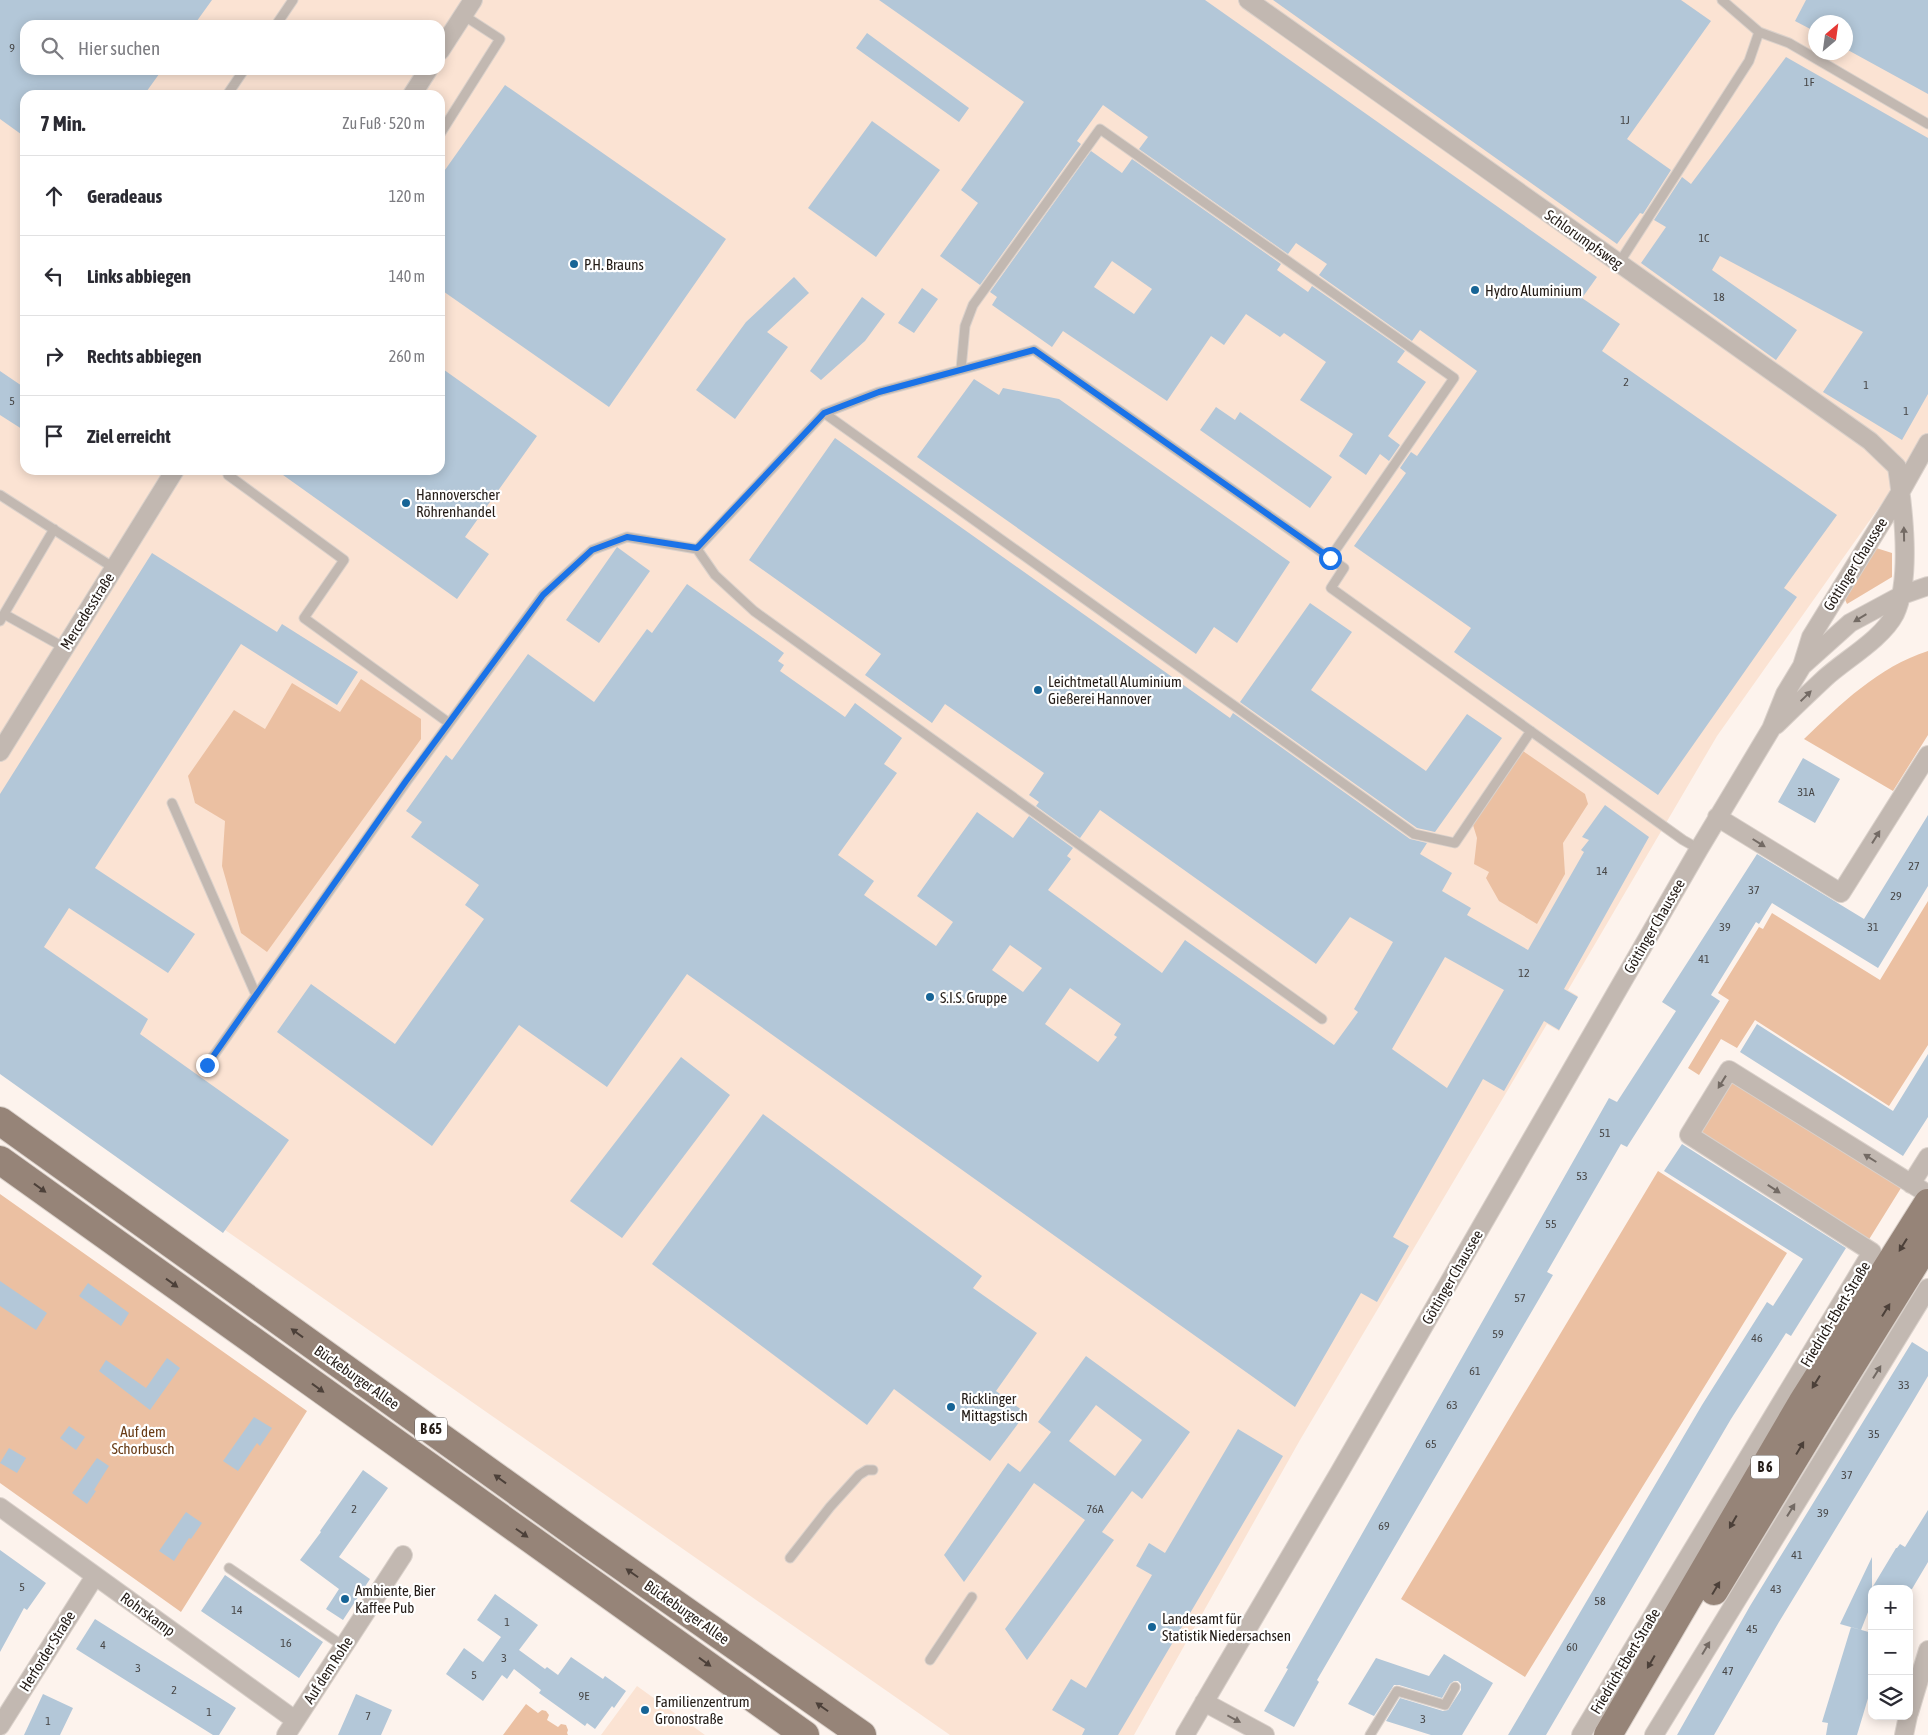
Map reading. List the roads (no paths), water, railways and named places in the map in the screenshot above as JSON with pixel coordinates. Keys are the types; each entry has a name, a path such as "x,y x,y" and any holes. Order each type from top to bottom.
{"main road":[{"name":"Bückeburger Allee","path":"0,1121 590,1544 862,1735"},
{"name":"Bückeburger Allee","path":"0,1160 805,1735"},
{"name":"Friedrich-Ebert-Straße","path":"1608,1735 1802,1403 1919,1194"},
{"name":"B 6","path":"1629,1735 1820,1416 1927,1245"}],"street":[{"path":"445,43 473,0"},
{"name":"Schlorumpfsweg","path":"1248,0 1870,441 1898,467 1904,529 1902,595"},
{"path":"415,90 425,75"},
{"name":"Göttinger Chaussee","path":"1186,1735 1699,849 1770,730 1785,694 1802,666 1811,637 1901,492 1928,443"},
{"name":"Mercedesstraße","path":"0,752 172,475"},
{"path":"1902,595 1928,586"},
{"name":"Göttinger Chaussee","path":"1802,666 1850,624 1877,607 1902,595"},
{"name":"Göttinger Chaussee","path":"1770,730 1826,677 1881,632 1894,615 1902,595"},
{"path":"1718,817 1841,893 1928,755"},
{"name":"Friedrich-Ebert-Straße","path":"1581,1735 1872,1252 1689,1135 1729,1070 1919,1194 1928,1194"},
{"name":"Friedrich-Ebert-Straße","path":"1919,1194 1928,1157"},
{"path":"1654,1735 1928,1288"},
{"name":"Rohrskamp","path":"0,1507 95,1576 291,1728"},
{"name":"Auf dem Rohe","path":"291,1728 403,1555"},
{"name":"Herforder Straße","path":"0,1726 95,1576"},
{"path":"1913,1701 1928,1650"},
{"path":"1204,1702 1264,1735"},
{"path":"1904,1735 1908,1720"}],"lane":[{"path":"279,20 293,0"},
{"path":"1722,0 1759,32 1789,43 1928,124"},
{"path":"445,126 500,39 463,16"},
{"path":"1619,264 1749,61 1759,32"},
{"path":"230,90 241,75"},
{"path":"962,370 965,326 972,305 1100,129 1454,378 1330,558"},
{"path":"697,548 824,413 879,392 1034,350 1344,568 1331,588 1683,840 1699,849"},
{"path":"824,413 1414,834 1455,843 1530,731"},
{"path":"228,475 344,560 304,618 449,723"},
{"path":"0,495 114,568"},
{"path":"54,529 2,617 65,648"},
{"path":"207,1065 449,723 543,595 592,550 627,537 697,548 715,575 754,611 1322,1019"},
{"path":"172,802 256,995"},
{"path":"790,1558 830,1507 859,1475 867,1470 873,1470"},
{"path":"229,1568 343,1646"},
{"path":"930,1660 972,1597"},
{"path":"1370,1735 1397,1691 1445,1705 1455,1687"}],"place":[{"name":"P.H. Brauns","path":"574,264"},
{"name":"Hydro Aluminium","path":"1475,290"},
{"name":"Hannoverscher Röhrenhandel","path":"406,503"},
{"name":"Leichtmetall Aluminium Gießerei Hannover","path":"1038,690"},
{"name":"S.I.S. Gruppe","path":"930,997"},
{"name":"Ricklinger Mittagstisch","path":"951,1407"},
{"name":"Ambiente, Bier Kaffee Pub","path":"345,1599"},
{"name":"Landesamt für Statistik Niedersachsen","path":"1152,1627"},
{"name":"Familienzentrum Gronostraße","path":"645,1710"}],"park label":[{"name":"Auf dem Schorbusch","path":"143,1440"}]}
